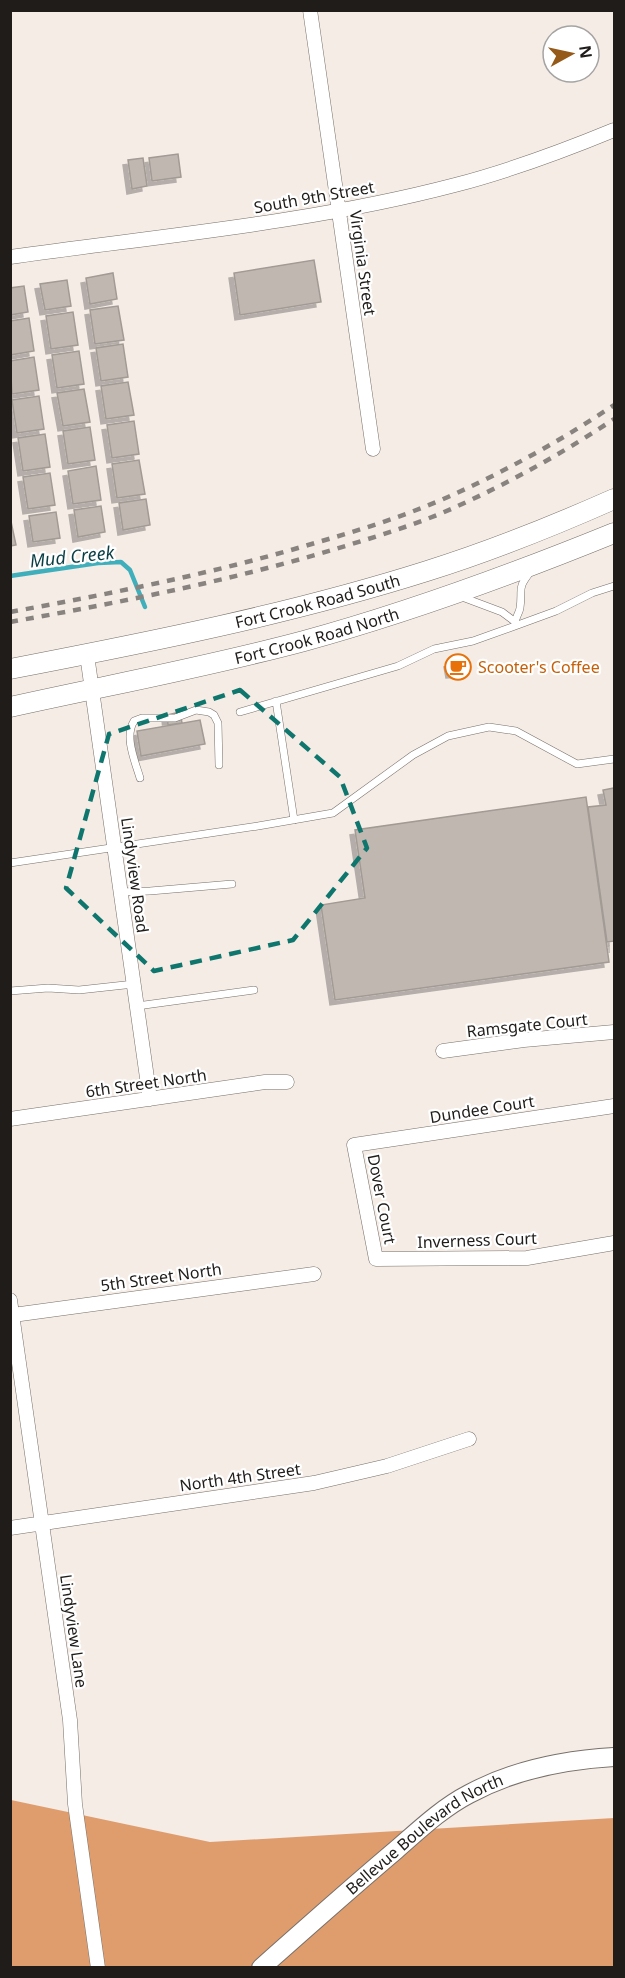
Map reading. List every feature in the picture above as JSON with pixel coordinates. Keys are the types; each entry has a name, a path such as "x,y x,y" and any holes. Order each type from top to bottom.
{"main road":[{"name":"Fort Crook Road South","path":"10,669 176,636 385,584 549,528 615,499"},
{"name":"Fort Crook Road North","path":"10,706 232,659 364,624 456,594 615,533"},
{"name":"Bellevue Boulevard North","path":"261,1968 447,1807 468,1794 528,1770 615,1757"}],"street":[{"name":"Virginia Street","path":"310,10 373,449"},
{"name":"South 9th Street","path":"10,257 339,211 457,185 615,130"},
{"name":"Lindyview Road","path":"87,655 150,1099"},
{"name":"Ramsgate Court","path":"443,1051 524,1040 615,1032"},
{"name":"6th Street North","path":"10,1119 265,1082 287,1082"},
{"name":"Dundee Court","path":"354,1145 615,1106"},
{"name":"Dover Court","path":"354,1145 376,1260"},
{"name":"Inverness Court","path":"376,1260 527,1258 615,1243"},
{"name":"5th Street North","path":"13,1315 314,1274"},
{"name":"Lindyview Lane","path":"10,1300 70,1720 75,1804 98,1968"},
{"name":"North 4th Street","path":"10,1528 314,1483 387,1466 469,1439"}],"lane":[{"path":"515,624 520,609 520,590 536,564"},
{"path":"240,711 398,666 434,649 473,640 556,611 592,592 615,586"},
{"path":"456,594 502,612 515,624"},
{"path":"276,701 294,820"},
{"path":"140,778 130,735 134,721 142,718 175,718 196,710 214,715 218,723 219,765"},
{"path":"10,863 333,813 413,755 448,736 489,727 516,731 577,764 615,759"},
{"path":"121,892 232,884"},
{"path":"10,991 48,988 79,990 134,984"},
{"path":"137,1006 254,990"}],"highlighted area":[{"path":"240,690 340,777 367,848 293,940 154,971 66,888 109,734"}],"shaded area":[{"path":"11,1800 210,1842 614,1818 614,1967 11,1968"}],"building":[{"path":"178,154 181,177 152,181 149,158"},
{"path":"143,158 147,186 132,189 128,160"},
{"path":"314,260 321,302 240,315 234,273"},
{"path":"113,273 117,299 90,304 86,278"},
{"path":"67,280 71,306 45,310 40,284"},
{"path":"24,286 28,312 10,315 10,288"},
{"path":"118,306 124,340 95,344 90,310"},
{"path":"73,312 78,345 51,349 46,316"},
{"path":"29,318 34,351 10,355 10,321"},
{"path":"123,344 128,377 101,381 96,348"},
{"path":"79,351 84,384 57,388 52,355"},
{"path":"34,357 39,390 12,394 10,361"},
{"path":"128,382 134,415 106,419 101,386"},
{"path":"84,389 90,422 63,426 57,393"},
{"path":"39,396 44,429 17,433 12,400"},
{"path":"134,421 139,454 112,458 107,425"},
{"path":"90,427 95,460 68,464 63,431"},
{"path":"45,434 50,467 23,471 18,438"},
{"path":"139,460 145,494 117,498 112,464"},
{"path":"96,466 101,500 73,504 68,471"},
{"path":"50,473 55,505 28,509 23,477"},
{"path":"146,499 150,525 123,530 119,503"},
{"path":"101,506 105,532 78,537 74,510"},
{"path":"56,512 60,538 33,542 29,516"},
{"path":"10,517 16,545 10,546"},
{"path":"464,660 465,672 451,673 449,662"},
{"path":"180,712 182,723 168,725 167,715"},
{"path":"200,720 205,744 141,756 137,731"},
{"path":"614,788 614,941 607,942 588,807 606,805 603,790"},
{"path":"586,797 609,962 335,1000 321,905 365,898 355,830"}],"waterway":[{"name":"Mud Creek","path":"10,576 98,563 121,562 130,570 145,607"}],"railway":[{"path":"10,612 202,573 277,554 382,522 432,504 491,477 554,443 614,405"},
{"path":"10,622 128,600 245,574 397,530 442,513 509,481 552,458 614,419"}],"place":[{"name":"Scooter's Coffee","path":"458,667"}]}
